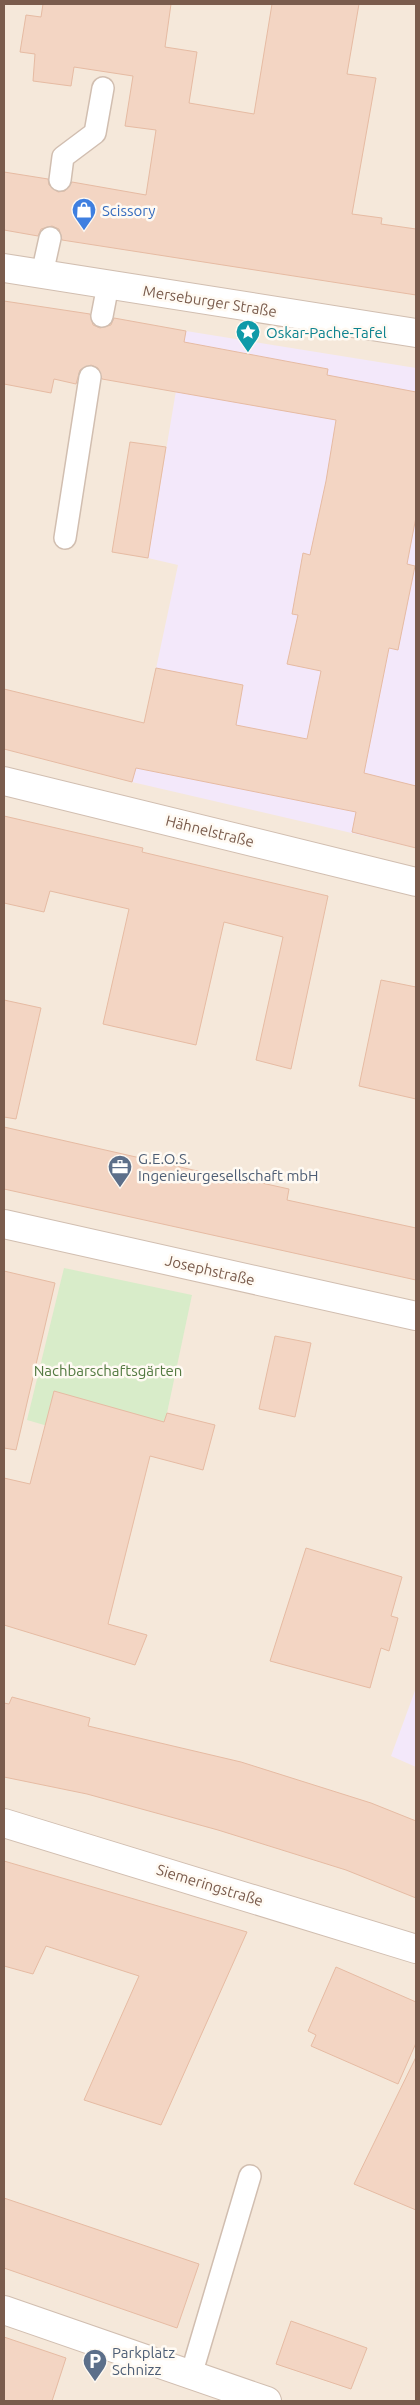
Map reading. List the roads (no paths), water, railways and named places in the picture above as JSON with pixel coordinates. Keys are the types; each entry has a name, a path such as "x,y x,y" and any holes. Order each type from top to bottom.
{"street":[{"name":"Merseburger Straße","path":"4,268 416,334"},
{"name":"Hähnelstraße","path":"4,781 416,882"},
{"name":"Josephstraße","path":"4,1224 416,1316"},
{"name":"Siemeringstraße","path":"4,1823 109,1853 416,1949"},
{"path":"4,2310 266,2401"}],"lane":[{"path":"60,180 63,157 95,133 102,88"},
{"path":"42,274 50,238"},
{"path":"102,316 108,285"},
{"path":"65,538 90,377"},
{"path":"191,2375 250,2176"}],"place":[{"name":"Scissory","path":"84,231"},
{"name":"Oskar-Pache-Tafel","path":"248,353"},
{"name":"G.E.O.S. Ingenieurgesellschaft mbH","path":"120,1188"},
{"name":"Parkplatz Schnizz","path":"95,2382"}],"park label":[{"name":"Nachbarschaftsgärten","path":"108,1370"}]}
